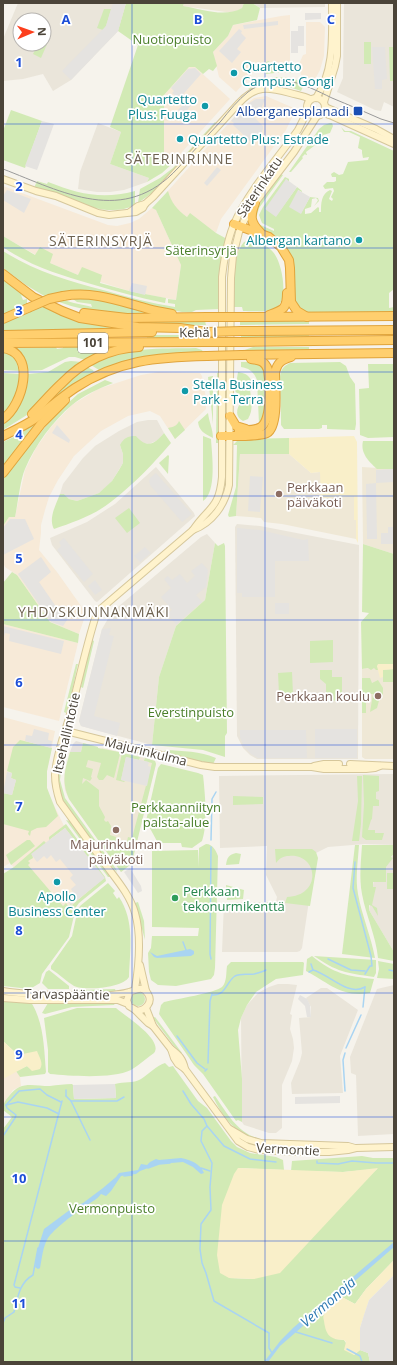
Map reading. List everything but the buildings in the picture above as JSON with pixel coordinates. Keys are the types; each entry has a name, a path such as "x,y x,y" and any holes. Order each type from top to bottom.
{"highway":[{"path":"255,203 252,214 252,222 262,234"},
{"path":"237,228 262,234 276,242 286,253 290,268 291,302 297,311 308,317"},
{"path":"237,228 269,243 280,252 284,260 287,276 286,303 283,309 266,316"},
{"path":"3,274 32,297 80,318 138,327 180,328 207,332"},
{"path":"11,280 49,302 79,312 127,318 394,316"},
{"path":"3,319 49,300 83,293 98,295 146,309 186,317"},
{"path":"363,328 394,325"},
{"name":"Kehä I","path":"3,335 346,330 363,328 394,330"},
{"path":"376,340 394,344"},
{"name":"Kehä I","path":"3,343 394,340"},
{"path":"20,427 61,383 91,360 115,351 129,348 163,346 183,342"},
{"path":"3,348 15,353 20,359 23,367 22,390 12,411 3,419"},
{"path":"3,436 32,420 74,389 95,376 132,363 156,358 207,356 394,353"},
{"path":"225,435 260,435 270,431 273,426 275,415 276,367 282,360 300,354"},
{"path":"225,435 260,427 268,418 268,370 262,361 250,359 241,355"},
{"path":"3,473 40,424 66,399 74,389"},
{"path":"230,416 236,426 250,430"}],"main road":[{"path":"313,99 324,84 331,62 332,3"},
{"path":"324,104 336,66 337,3"},
{"path":"3,179 36,191 56,196 98,212 117,215 140,210 248,94 256,90 267,88 313,99 394,139"},
{"path":"291,93 307,108 311,115 332,116 394,144"},
{"name":"Säterinkatu","path":"225,435 222,277 225,254 248,199 298,130 304,120 307,108 313,99"},
{"name":"Säterinkatu","path":"225,435 230,416 231,278 237,228 320,115 324,104"},
{"name":"Itsehallintotie","path":"146,991 139,957 138,923 131,902 60,802 56,792 55,783 56,765 97,612 193,530 213,508 221,491 225,435"},
{"name":"Majurinkulma","path":"66,731 201,765 228,768 312,767 331,764 394,766"},
{"name":"Itsehallintotie","path":"133,990 139,957"},
{"path":"141,989 146,991 149,1000 146,1008 140,1011 134,1010 128,1004 127,997 133,990 141,989"},
{"name":"Tarvaspääntie","path":"3,998 108,995 133,990"},
{"name":"Tarvaspääntie","path":"3,992 30,997"},
{"name":"Tarvaspääntie","path":"48,997 118,1000 128,1004"},
{"name":"Vermontie","path":"146,1008 153,1026 171,1049 178,1054 183,1061 185,1069 228,1128 247,1139 261,1143 348,1146 356,1148 394,1147"},
{"name":"Vermontie","path":"134,1010 153,1026"}],"shaded area":[{"path":"18,3 126,3 118,31 71,80 53,91 43,74 23,79 3,81 3,39 12,17 12,52 52,52 52,12 14,12"},
{"path":"113,3 126,3 118,31 71,80 62,71 106,26"},
{"path":"184,3 244,3 242,8 236,12 226,12 183,6"},
{"path":"252,3 325,3 325,7 260,8"},
{"path":"344,3 394,3 394,107 384,102 381,111 375,110 337,92 343,78"},
{"path":"305,13 321,13 321,19 305,20"},
{"path":"290,15 290,63 287,70 268,61 255,71 236,92 219,77 213,52 228,36 233,25"},
{"path":"278,21 278,25 244,29 243,25"},
{"path":"306,22 320,22 325,27 324,56 320,70 314,81 301,75 300,69 297,69 303,55 306,54"},
{"path":"298,26 304,26 304,46 298,46 298,53 291,53 291,31 298,31"},
{"path":"239,29 246,38 237,49 241,52 232,63 219,51"},
{"path":"372,47 385,47 387,79 382,80 382,89 375,89"},
{"path":"189,67 195,67 230,99 172,163 164,155 164,95"},
{"path":"195,68 201,74 179,99 172,93 174,91 171,88 188,69"},
{"path":"193,94 197,98 183,115 178,110"},
{"path":"266,96 296,109 286,130 221,219 216,233 190,214 187,217 178,211 166,193 245,105 254,98"},
{"path":"256,99 265,99 260,112 254,117 263,126 263,129 259,139 252,143 233,125 234,123 231,121 245,105"},
{"path":"42,121 54,124 37,170 25,166"},
{"path":"98,123 121,132 110,164 149,178 147,182 124,190 110,192 97,192 78,189 80,172"},
{"path":"217,167 221,170 207,186 204,183"},
{"path":"286,179 297,187 276,217 265,209"},
{"path":"3,186 108,225 117,226 130,223 139,219 152,208 156,210 181,265 176,300 129,291 78,275 50,263 3,236"},
{"path":"7,190 31,199 24,213 3,200 3,196"},
{"path":"298,190 310,197 301,214 289,207"},
{"path":"132,283 147,286 145,295 129,291"},
{"path":"158,372 200,373 202,376 206,398 206,409 175,439 160,416 150,411 128,416 101,431 74,456 58,480 49,497 45,510 41,525 39,550 57,572 86,613 79,634 50,622 17,575 5,567 3,562 3,526 9,517 15,517 25,470 36,448 51,427 72,405 98,389 141,375"},
{"path":"157,420 164,433 158,440 149,444 142,443 120,445 123,454 123,463 112,481 99,493 77,501 69,499 64,494 60,494 63,484 83,458 95,446 137,422"},
{"path":"57,425 70,440 69,443 52,433"},
{"name":"Perkkaan päiväkoti","path":"240,454 289,454 311,473 320,472 354,496 356,539 282,524 264,522 261,518 236,516"},
{"path":"156,467 195,516 97,602 52,545 50,538 87,522 115,504"},
{"path":"362,467 394,469 394,554 363,544"},
{"path":"394,469 394,482 376,483 376,470"},
{"path":"156,473 192,514 182,522 150,485 150,478"},
{"path":"250,476 263,477 260,512 248,511"},
{"path":"376,483 377,539 367,539 366,484"},
{"path":"10,519 25,519 34,539 3,555 3,528"},
{"path":"237,524 260,526 359,545 358,759 257,759 243,748 237,736 235,527"},
{"path":"388,527 394,527 394,544 381,544 381,533 388,533"},
{"path":"237,528 260,530 303,540 308,539 309,561 275,561 275,597 242,597 242,593 237,593"},
{"path":"207,534 215,543 205,600 176,626 159,677 152,745 81,726 79,721 102,629 112,612 201,537"},
{"path":"64,538 93,574 84,582 57,550 61,546 59,542"},
{"path":"145,547 151,553 140,562 134,556"},
{"path":"41,557 51,572 39,582 57,608 69,617 63,626 51,622 18,574"},
{"path":"202,563 208,570 206,587 196,595 202,602 176,624 167,614 172,610 161,597 171,588 164,579 168,576 172,580 180,574 187,583 195,576 191,571"},
{"path":"95,580 102,590 95,595 88,586"},
{"path":"275,603 289,603 289,614 275,614"},
{"path":"3,624 78,643 59,721 3,707"},
{"path":"3,626 64,641 61,654 9,641 10,634 5,633 3,640"},
{"path":"111,628 109,635 114,636 94,716 120,723 117,736 81,726 79,721 102,629"},
{"name":"Perkkaan koulu","path":"394,664 394,759 365,759 362,757 362,669"},
{"path":"3,717 55,731 47,771 47,788 49,795 65,828 105,878 59,917 10,863 3,867"},
{"path":"34,729 49,733 48,740 52,741 51,748 25,741 26,735 32,736"},
{"path":"315,729 357,729 357,758 315,758"},
{"path":"240,730 306,730 307,758 258,758 244,747 240,737"},
{"path":"76,741 83,743 81,752 70,752 73,744"},
{"name":"Majurinkulman päiväkoti","path":"83,743 101,749 145,758 155,761 156,764 132,862 121,872 69,799 65,790 65,772 70,752 81,752"},
{"path":"126,757 149,762 148,766 151,767 147,786 121,780"},
{"path":"7,772 12,773 11,778 16,780 12,795 3,793"},
{"path":"394,774 394,845 365,844 328,847 316,853 302,948 300,951 222,952 224,902 276,902 277,897 266,875 267,846 220,848 219,776"},
{"path":"65,828 105,878 71,905 66,899 73,892 71,889 76,885 70,878 73,875 60,859 56,862 51,855 47,859 44,856 37,862 31,854"},
{"path":"394,854 394,952 369,910 374,879"},
{"path":"130,868 141,886 142,891 138,893 124,872"},
{"path":"278,984 297,985 290,1014 292,1015 290,1029 294,1048 292,1061 282,1085 282,1128 276,1133 269,1133 244,1125 242,1122 241,1018 247,1005 258,993"},
{"path":"394,985 394,1134 358,1136 356,1075 351,1073 350,1057 377,989"},
{"path":"321,988 327,988 358,1010 340,1056 343,1093 292,1094 291,1083 302,1053 299,1018 311,1017 311,1007 306,998"},
{"path":"300,995 307,999 310,1005 311,1017 307,1017 305,1006 298,999"},
{"path":"3,1041 20,1077 21,1086 13,1090 3,1104"},
{"path":"115,1084 116,1098 74,1099 73,1085"},
{"path":"340,1096 340,1103 295,1104 295,1097"},
{"path":"394,1275 394,1362 370,1362 368,1353 360,1350 360,1328 369,1300"}],"green space":[{"name":"Nuotiopuisto","path":"126,3 184,3 183,6 221,13 235,11 242,8 244,3 252,3 260,8 257,20 233,25 228,36 213,52 217,66 213,71 209,69 203,74 195,67 189,67 164,95 164,155 172,164 162,173 147,182 149,178 110,164 121,132 110,127 138,45 118,31"},
{"path":"104,9 111,9 106,26 103,30 97,28"},
{"path":"364,42 371,42 371,64 364,64"},
{"path":"389,47 394,47 394,81 390,81"},
{"path":"34,52 44,52 41,58 33,54"},
{"path":"268,61 292,73 283,72 266,74 263,65"},
{"path":"275,77 292,78 305,83 301,91 276,85 263,86 250,90 248,89 263,80"},
{"path":"11,110 42,121 25,168 3,160 3,131"},
{"path":"215,122 216,123 152,193 138,203 140,189 160,178 173,168"},
{"path":"332,123 333,126 330,133 323,135 322,138 319,136 314,146 306,152 307,155 305,154 291,172 289,172 319,129"},
{"path":"341,127 345,131 351,131 394,151 394,289 389,293 389,308 394,307 394,313 308,313 303,310 296,303 294,266 289,251 278,239 256,223 274,231 274,229 262,223 259,215 263,207 285,177 289,179 289,182 286,179 276,216 297,187 302,191 298,190 301,213 310,197 318,198 319,201 314,206 318,200 316,198 312,199 311,207 305,209 305,214 311,213 318,207 319,212 321,212 323,197 330,190 332,191 329,199 332,201 333,199 331,197 334,191 333,188 325,189 323,186 327,182 336,181 336,177 332,177 331,174 334,172 339,175 343,174 348,162 368,160 369,157 363,158 362,150 358,148 360,137 349,132 344,132"},
{"path":"280,174 283,175 259,208 256,219 260,202"},
{"path":"37,181 47,184 48,182 70,190 91,194 112,195 135,191 135,205 123,209 110,210 84,205 34,188"},
{"name":"Säterinsyrjä","path":"168,191 177,209 183,214 187,217 190,213 216,233 227,239 220,309 182,312 154,307 116,297 46,297 26,285 3,268 3,251 39,270 64,279 157,304 175,307 175,304 168,303 168,299 176,300 181,265 156,210 152,208"},
{"path":"3,236 35,255 40,247 53,254 50,263 78,275 82,267 102,275 100,283 129,291 166,298 165,303 109,289 68,277 35,265 3,247"},
{"path":"251,240 266,246 271,250 279,264 283,280 283,296 281,302 274,309 243,311 242,307 234,307 234,273 237,256 244,242"},
{"path":"3,277 35,301 32,302 21,295 23,300 27,299 27,305 3,315"},
{"path":"88,296 159,316 96,311 59,302 63,299 92,307 91,304 77,302 73,299"},
{"path":"43,305 126,329 3,331 3,321"},
{"path":"137,320 205,321 206,325 166,325 124,322"},
{"path":"309,320 309,324 240,325 240,321"},
{"path":"309,334 309,337 241,338 241,335"},
{"path":"147,335 205,335 205,338 147,338"},
{"path":"63,346 116,347 85,360 69,357 42,370 27,371 14,348 56,347 57,349 63,348"},
{"path":"253,347 309,347 309,351 242,351"},
{"path":"196,348 202,350 203,352 143,357 99,370 91,365 116,354 142,350"},
{"path":"3,350 16,357 21,371 3,370"},
{"path":"65,362 82,362 30,413 3,430 3,422 21,401 28,374 48,372"},
{"path":"241,362 252,362 264,366 265,410 264,416 259,424 257,380 251,371 241,367"},
{"path":"340,362 346,366 350,377 355,384 355,430 327,429 327,425 322,425 322,428 319,429 284,429 281,425 280,376 283,368 290,363"},
{"path":"368,364 394,364 394,437 368,438 360,435 359,389 369,388"},
{"path":"87,367 94,372 54,398 66,383"},
{"path":"220,372 219,443 216,443 217,373"},
{"path":"238,372 247,375 251,381 251,412 248,419 243,421 237,413 241,402 240,396 235,391"},
{"path":"3,373 20,374 19,392 3,416"},
{"path":"213,376 213,424 208,377"},
{"path":"105,380 113,383 91,392 77,401 58,418 45,434 29,460 23,474 15,517 9,517 3,526 3,479 57,413 78,394"},
{"path":"208,413 213,438 203,432 198,422"},
{"path":"179,421 185,430 175,439 168,428 175,426"},
{"path":"33,424 35,428 3,468 3,442 20,434"},
{"path":"164,433 171,443 151,466 128,488 99,510 84,518 54,529 52,525 52,516 60,494 64,494 69,499 77,501 99,493 112,481 123,463 123,454 120,445 124,439 136,436 144,443 151,444"},
{"path":"203,436 211,439 213,473 210,490 203,501"},
{"path":"289,438 289,454 240,454 236,516 229,517 228,515 236,487 237,445 233,445 238,440 243,439"},
{"path":"363,441 394,441 394,469 377,469 368,460 364,453 362,445"},
{"path":"168,455 169,456 168,474 159,463"},
{"path":"129,508 140,523 127,533 115,518"},
{"name":"Everstinpuisto","path":"215,543 218,546 224,543 225,546 227,733 225,736 225,757 203,750 152,745 159,677 176,626 205,600"},
{"path":"363,544 394,554 394,664 377,666 379,670 374,668 371,670 368,668 362,669 361,622 369,613 362,612"},
{"path":"12,572 17,575 50,622 79,634 78,643 3,624 3,583"},
{"path":"92,640 94,641 83,688 81,687 82,680"},
{"path":"333,640 333,662 310,663 310,641"},
{"path":"76,664 78,664 66,713 64,712"},
{"path":"394,669 394,682 383,682 383,670"},
{"path":"320,670 332,670 332,677 342,677 342,701 326,700 326,684 320,679"},
{"path":"292,672 293,694 279,694 278,673"},
{"path":"362,678 370,678 372,683 378,680 383,688 383,695 380,697 377,708 370,712 373,694 366,694 366,713 362,713"},
{"path":"20,740 52,748 47,771 47,788 58,816 46,827 37,828 31,831 30,836 28,834 29,831 3,824 3,793 12,795 16,780 11,778 12,773 7,771 13,747"},
{"path":"83,743 98,748 119,752 120,754 114,778 107,775 103,780 99,780 97,777 101,763 88,760 86,767 93,769 92,778 90,781 83,778 82,784 86,780 99,790 99,806 105,817 104,820 106,822 108,821 111,826 110,835 116,837 115,844 126,846 128,837 132,838 152,763 144,761 145,758 155,761 156,764 132,862 121,872 69,799 65,786 64,781 70,752 81,752"},
{"path":"66,744 68,746 60,780 65,798 117,872 106,860 62,799 57,780"},
{"path":"165,750 198,753 216,758 213,764 164,753"},
{"path":"122,753 140,757 139,760 126,757 121,780 125,781 124,782 116,780"},
{"name":"Perkkaanniityn palsta-alue","path":"161,764 203,775 206,809 204,834 202,841 192,848 182,847 181,843 158,843 146,821 158,768"},
{"path":"363,775 379,776 379,791 376,792 376,799 379,800 379,806 373,806 372,819 368,830 375,830 375,833 384,833 382,840 366,840 362,837 364,804"},
{"path":"357,776 362,776 361,824 359,841 352,841 358,801"},
{"path":"233,796 263,797 263,804 233,805"},
{"path":"66,820 70,821 110,877 108,877"},
{"path":"66,824 105,877 106,881 76,907 69,937 42,974 40,983 30,989 3,986 3,874 14,867 44,841 46,843 32,854 33,858 28,861 30,863 28,865 63,906 66,903 68,906 71,904 72,905 104,878 65,828 49,840 49,837"},
{"path":"27,840 30,840 35,846 11,865 6,855"},
{"path":"206,844 212,846 218,856 214,975 211,979 176,986 158,985 151,980 149,972 148,953 151,948 152,936 198,936 199,928 152,927 152,851 198,850 199,867 199,848"},
{"path":"355,845 359,845 357,876 358,894 375,958 342,954"},
{"path":"362,845 394,845 394,857 393,855 391,857 393,858 386,867 386,882 373,882 373,887 376,887 372,905 377,908 378,916 372,906 369,905 369,910 394,952 394,961 378,958 361,888 360,870"},
{"path":"275,849 312,849 316,852 318,858 310,906 285,903 287,897 299,895 307,890 311,883 311,867 306,861 299,857 285,856 276,863"},
{"path":"236,853 241,854 239,864 226,865 229,857"},
{"path":"387,873 394,873 394,889 387,889"},
{"path":"108,883 115,891 113,893 117,899 119,897 127,916 130,936 129,977 119,984 103,988 79,988 51,969 51,966 72,936 80,906"},
{"path":"226,885 244,890 243,899 227,900"},
{"path":"138,902 144,921 145,940 135,903"},
{"path":"312,956 327,967 341,973 356,977 374,979 370,993 360,994 344,991 329,985 306,971 307,959"},
{"path":"314,956 376,960 376,973 374,977 342,971"},
{"path":"378,961 394,964 394,979 377,978 379,969"},
{"path":"231,962 304,963 303,975 276,979 256,992 247,1005 241,1018 238,1030 242,1079 242,1122 238,1120 236,1121 203,1074 194,1065 159,1014 161,1005 164,1002 204,994 222,987 226,980 227,966"},
{"path":"49,970 69,986 69,989 48,989 42,983 46,972"},
{"path":"115,989 116,992 67,993 78,990"},
{"path":"138,992 143,994 145,999 143,1004 138,1006 133,1004 131,999 133,994"},
{"path":"3,1001 31,1002 39,1018 43,1036 45,1074 20,1077 16,1071 27,1066 32,1070 39,1069 18,1055 3,1041"},
{"path":"116,1002 114,1005 72,1007 45,1014 42,1013 48,1003"},
{"path":"77,1008 116,1008 149,1035 156,1048 154,1053 131,1070 114,1075 92,1076 50,1074 48,1072 48,1050 44,1018"},
{"path":"155,1017 182,1053 180,1054 153,1018"},
{"name":"Vermonpuisto","path":"165,1063 169,1067 173,1066 198,1101 207,1108 237,1147 250,1153 276,1157 283,1160 284,1170 238,1168 229,1278 254,1279 377,1169 343,1172 291,1171 292,1161 362,1156 373,1158 394,1158 394,1260 366,1289 355,1304 340,1296 325,1310 335,1339 344,1340 354,1355 360,1350 368,1353 370,1362 3,1362 3,1129 12,1117 3,1110 4,1102 18,1088 28,1085 50,1086 72,1084 74,1099 116,1098 115,1084 138,1081"},
{"path":"215,1096 230,1117 241,1129 254,1137 263,1140 252,1138 236,1129 227,1120 220,1109 213,1097"}],"sand":[{"path":"354,436 357,442 358,543 356,539 356,520 354,520 354,496 321,498 320,472 311,473 289,454 289,438"},
{"path":"378,664 394,664 394,669 383,670 383,677 380,678 377,666"},
{"path":"3,1041 18,1055 37,1051 41,1062 40,1069 32,1071 27,1066 3,1079"},
{"path":"238,1168 343,1172 378,1168 280,1273 254,1279 229,1278 220,1273 217,1255 222,1205 234,1174"},
{"path":"394,1260 394,1275 369,1300 360,1328 360,1350 354,1355 344,1350 346,1342 344,1340 335,1339 330,1336 326,1330 323,1319 324,1314 340,1296 355,1304 366,1289"}],"water":[{"path":"190,949 194,951 194,954 191,956 157,958 150,952 157,956"},
{"path":"181,1158 197,1164 204,1173 201,1174 193,1167 183,1162 159,1164 136,1174 121,1176 106,1196 101,1194 64,1222 51,1234 45,1245 40,1268 38,1269 35,1267 38,1248 44,1229 75,1206 83,1203 103,1188 119,1173 138,1170 141,1164 147,1165 156,1159"},
{"name":"Vermonoja","path":"394,1242 394,1247 280,1346 268,1362 264,1362 281,1340 293,1328"}],"waterway":[{"path":"211,840 212,799 216,792"},
{"path":"211,847 211,959"},
{"path":"355,862 353,888 371,956 372,966 370,966 365,974"},
{"path":"183,942 186,950"},
{"path":"328,959 351,970 365,971"},
{"path":"311,964 313,970"},
{"path":"212,995 217,995 223,991 235,976 254,974 266,970"},
{"path":"309,972 313,970 319,972 339,984 352,989 365,987"},
{"path":"389,970 394,971"},
{"path":"363,1007 365,987"},
{"path":"208,1063 210,1001 212,994"},
{"path":"346,1048 361,1015"},
{"path":"177,1036 197,1063 205,1069"},
{"path":"345,1053 343,1060 345,1091"},
{"path":"3,1136 16,1115 7,1108 6,1105 19,1091 40,1089 47,1095 61,1102"},
{"path":"66,1090 66,1096"},
{"path":"183,1091 191,1104 204,1119 207,1126 224,1146 250,1159 276,1162"},
{"path":"66,1096 71,1101 90,1140"},
{"path":"71,1101 117,1101 124,1097"},
{"path":"20,1288 15,1287 14,1285 62,1101"},
{"path":"6,1105 18,1102 47,1108 59,1114"},
{"path":"207,1126 202,1131 201,1141 212,1163 210,1187 211,1210 201,1224 200,1249 202,1263 214,1301 269,1333 269,1348 272,1353"},
{"path":"317,1161 317,1163 338,1164 352,1161 394,1163"},
{"path":"148,1168 159,1164 170,1163"},
{"path":"201,1168 210,1171"},
{"path":"124,1176 132,1175"},
{"path":"3,1323 5,1318 14,1312 22,1286 28,1278 33,1275 38,1248"},
{"name":"Vermonoja","path":"296,1332 332,1343"},
{"path":"347,1349 360,1356 362,1362"}],"tram line":[{"path":"3,169 48,187 93,199 115,200 136,196 157,186 178,168 244,95 259,85 270,82 280,81 301,84 381,119 394,123"}],"place":[{"name":"Quartetto Campus: Gongi","path":"234,73"},
{"name":"Quartetto Plus: Fuuga","path":"205,106"},
{"name":"Alberganesplanadi","path":"358,111"},
{"name":"Quartetto Plus: Estrade","path":"180,139"},
{"name":"Albergan kartano","path":"359,240"},
{"name":"Stella Business Park - Terra","path":"185,391"},
{"name":"Perkkaan päiväkoti","path":"279,494"},
{"name":"Perkkaan koulu","path":"378,696"},
{"name":"Majurinkulman päiväkoti","path":"116,830"},
{"name":"Apollo Business Center","path":"57,882"},
{"name":"Perkkaan tekonurmikenttä","path":"175,898"}],"district":[{"name":"SÄTERINRINNE","path":"179,159"},
{"name":"SÄTERINSYRJÄ","path":"101,241"},
{"name":"YHDYSKUNNANMÄKI","path":"94,612"}]}
